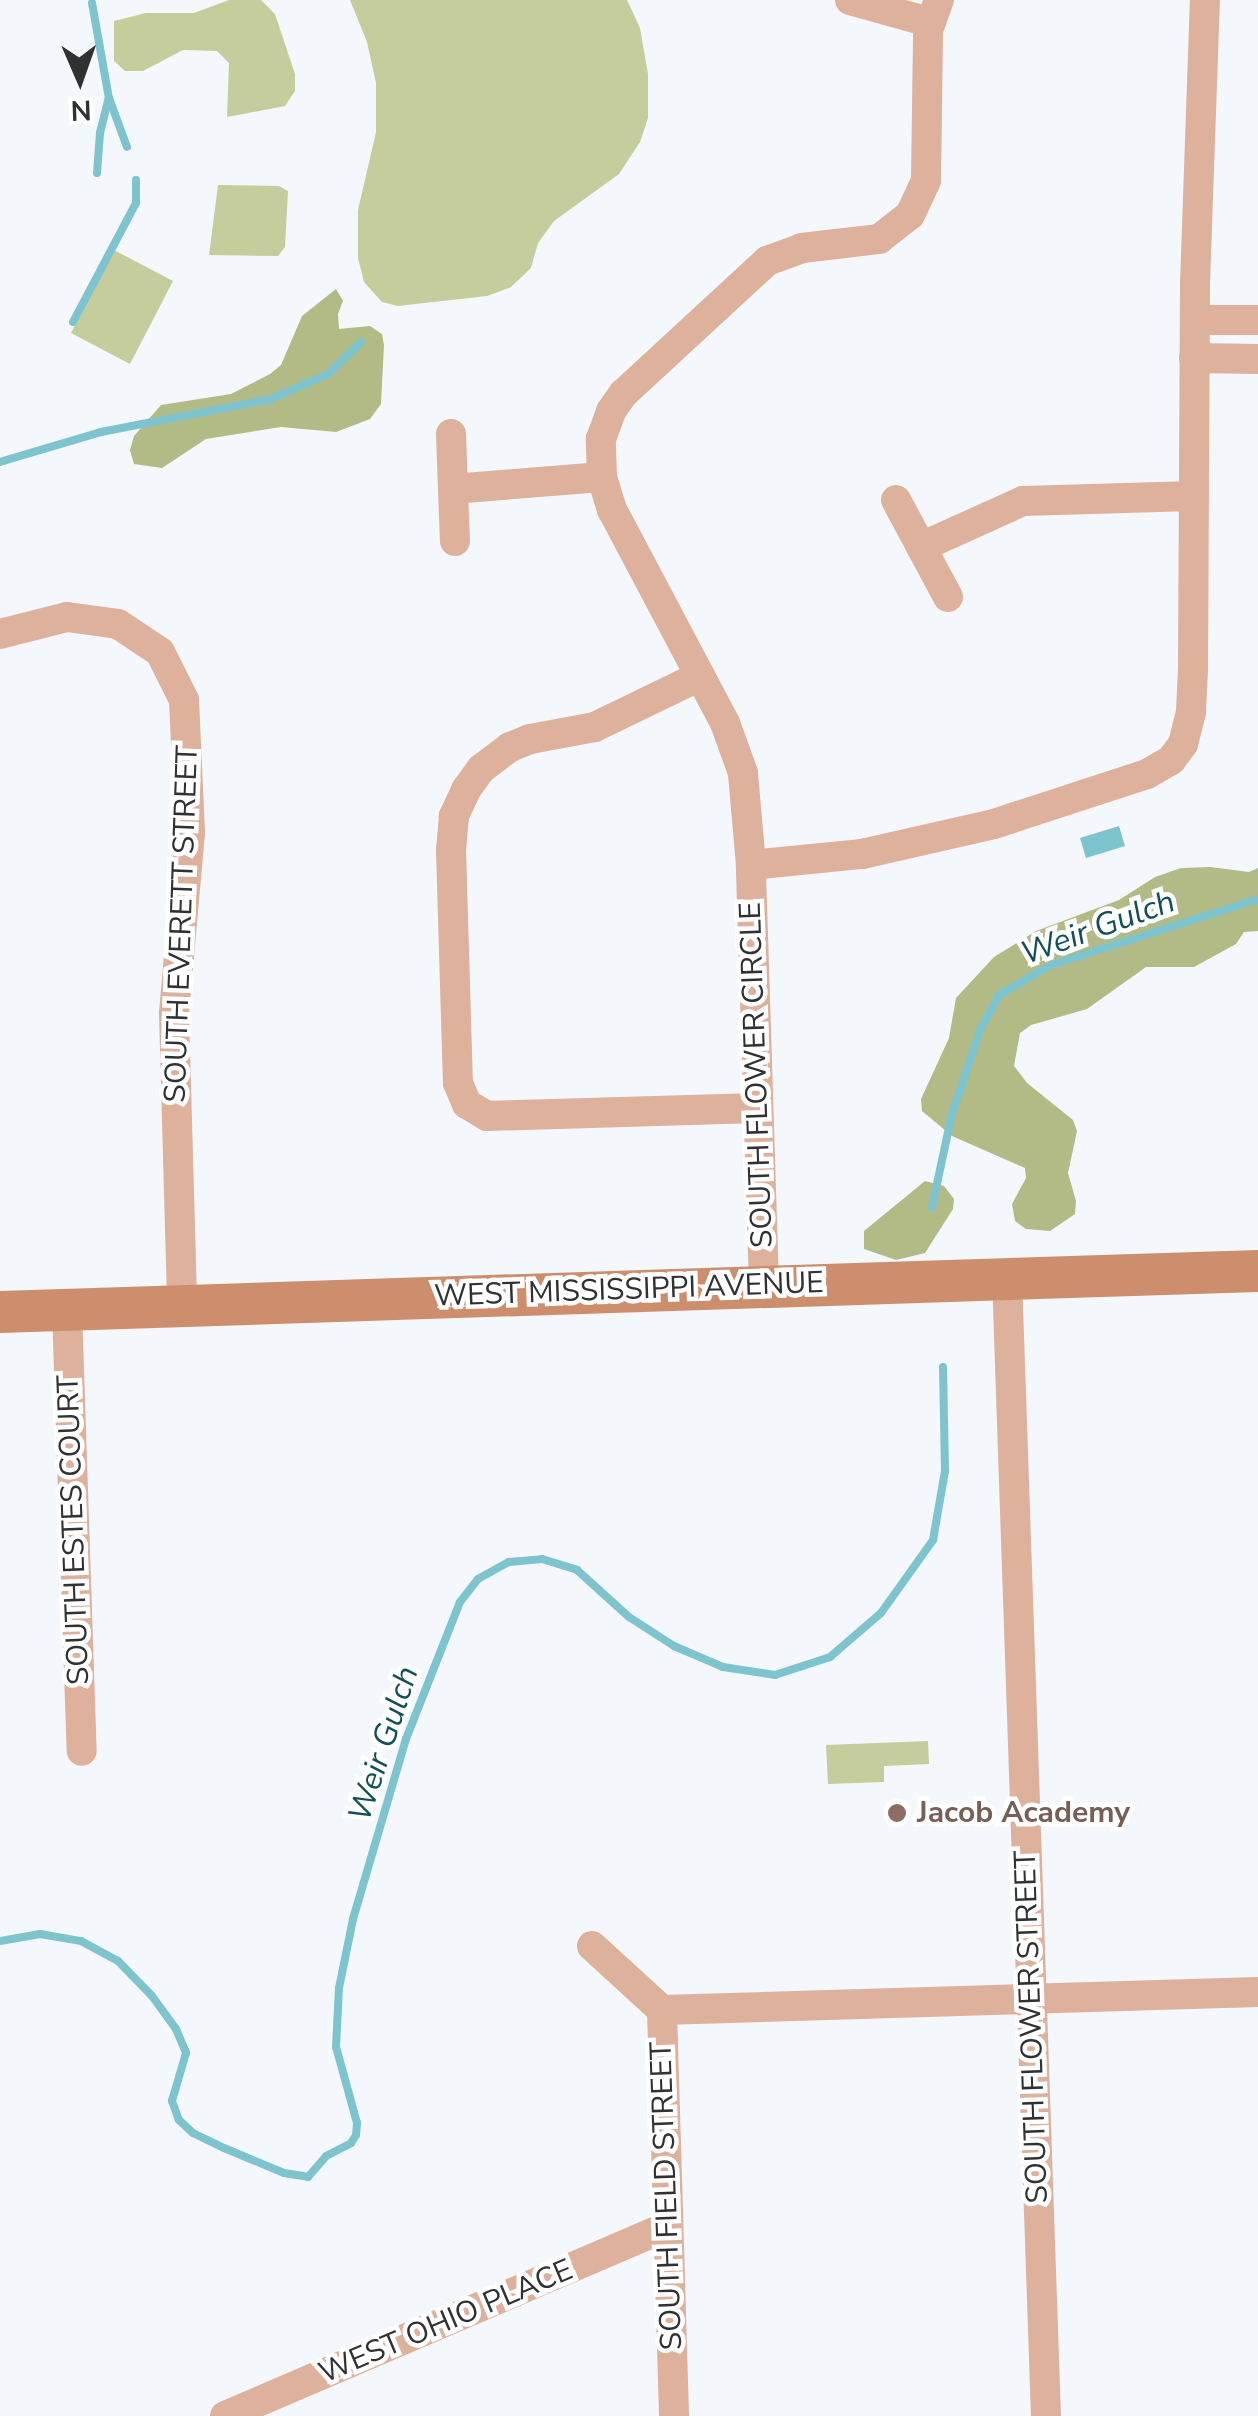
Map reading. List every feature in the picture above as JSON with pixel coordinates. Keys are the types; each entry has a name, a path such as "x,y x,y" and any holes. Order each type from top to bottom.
{"main road":[{"name":"WEST MISSISSIPPI AVENUE","path":"0,1312 1258,1271"}],"street":[{"name":"SOUTH FLOWER CIRCLE","path":"764,1285 750,864 740,761 700,676 618,524 602,477 601,439 618,400 752,273 790,251 879,239 910,215 923,192 927,164 934,11 850,0"},
{"name":"SOUTH FLOWER CIRCLE","path":"750,864 839,858 966,831 1122,783 1171,760 1186,734 1192,704 1194,358 1204,0"},
{"path":"1195,320 1258,320"},
{"path":"1194,358 1258,359"},
{"path":"451,434 455,541"},
{"path":"453,489 602,477"},
{"path":"920,546 1023,500 1193,496"},
{"path":"896,500 948,597"},
{"name":"SOUTH EVERETT STREET","path":"0,634 67,617 118,624 150,643 170,666 184,700 190,833 174,1013 182,1305"},
{"path":"700,676 594,727 530,739 510,748 482,770 466,790 454,816 451,850 458,1083 466,1104 487,1116 758,1108"},
{"name":"SOUTH FLOWER STREET","path":"1008,1278 1046,2416"},
{"name":"SOUTH ESTES COURT","path":"67,1310 82,1751"},
{"name":"SOUTH FIELD STREET","path":"592,1946 662,2010 674,2416"},
{"path":"662,2010 1258,1992"},
{"name":"WEST OHIO PLACE","path":"225,2416 667,2227"}],"green space":[{"path":"229,0 261,0 275,14 295,74 295,91 285,106 227,117 229,63 217,51 183,50 143,71 125,71 114,61 114,21 146,13 194,13"},
{"path":"350,0 627,0 640,28 648,74 648,118 640,142 619,174 554,221 538,243 531,268 511,287 487,296 398,306 382,302 364,282 358,258 358,210 376,132 376,83 367,42"},
{"path":"218,185 279,186 288,191 285,247 278,256 209,255"},
{"path":"114,250 173,281 130,364 71,333"},
{"path":"336,289 343,301 338,314 339,329 370,326 382,334 381,404 370,419 336,432 281,427 206,439 162,468 134,464 130,450 134,436 161,405 231,394 270,374 281,365 302,316"},
{"path":"1181,868 1249,872 1258,868 1258,931 1244,932 1236,944 1194,967 1146,967 1087,1009 1031,1025 1020,1033 1014,1066 1027,1083 1073,1120 1077,1131 1068,1173 1076,1201 1075,1214 1050,1231 1026,1229 1015,1221 1012,1204 1026,1178 1025,1168 952,1136 922,1111 921,1099 949,1038 956,998 994,957 1036,931 1119,900 1155,877"},
{"path":"925,1181 944,1186 954,1199 953,1209 925,1253 896,1260 864,1249 864,1231"},
{"path":"928,1741 929,1764 884,1766 884,1782 828,1784 826,1745"}],"water":[{"path":"1119,826 1125,846 1086,858 1080,838"}],"waterway":[{"path":"92,3 109,98 127,147"},
{"path":"97,173 100,133 109,98"},
{"path":"73,322 136,203 136,180"},
{"path":"0,462 101,432 271,399 328,374 361,342"},
{"name":"Weir Gulch","path":"932,1207 952,1114 981,1028 999,995 1051,965 1258,899"},
{"name":"Weir Gulch","path":"0,1941 40,1934 81,1941 118,1961 152,1996 176,2029 186,2053 172,2101 179,2120 193,2133 224,2148 284,2173 308,2177 326,2156 351,2143 356,2135 357,2123 336,2047 339,1988 353,1919 406,1739 460,1602 478,1579 509,1562 542,1559 577,1570 629,1617 674,1646 723,1667 775,1675 830,1657 881,1613 933,1540 945,1471 943,1367"}],"place":[{"name":"Jacob Academy","path":"897,1813"}]}
